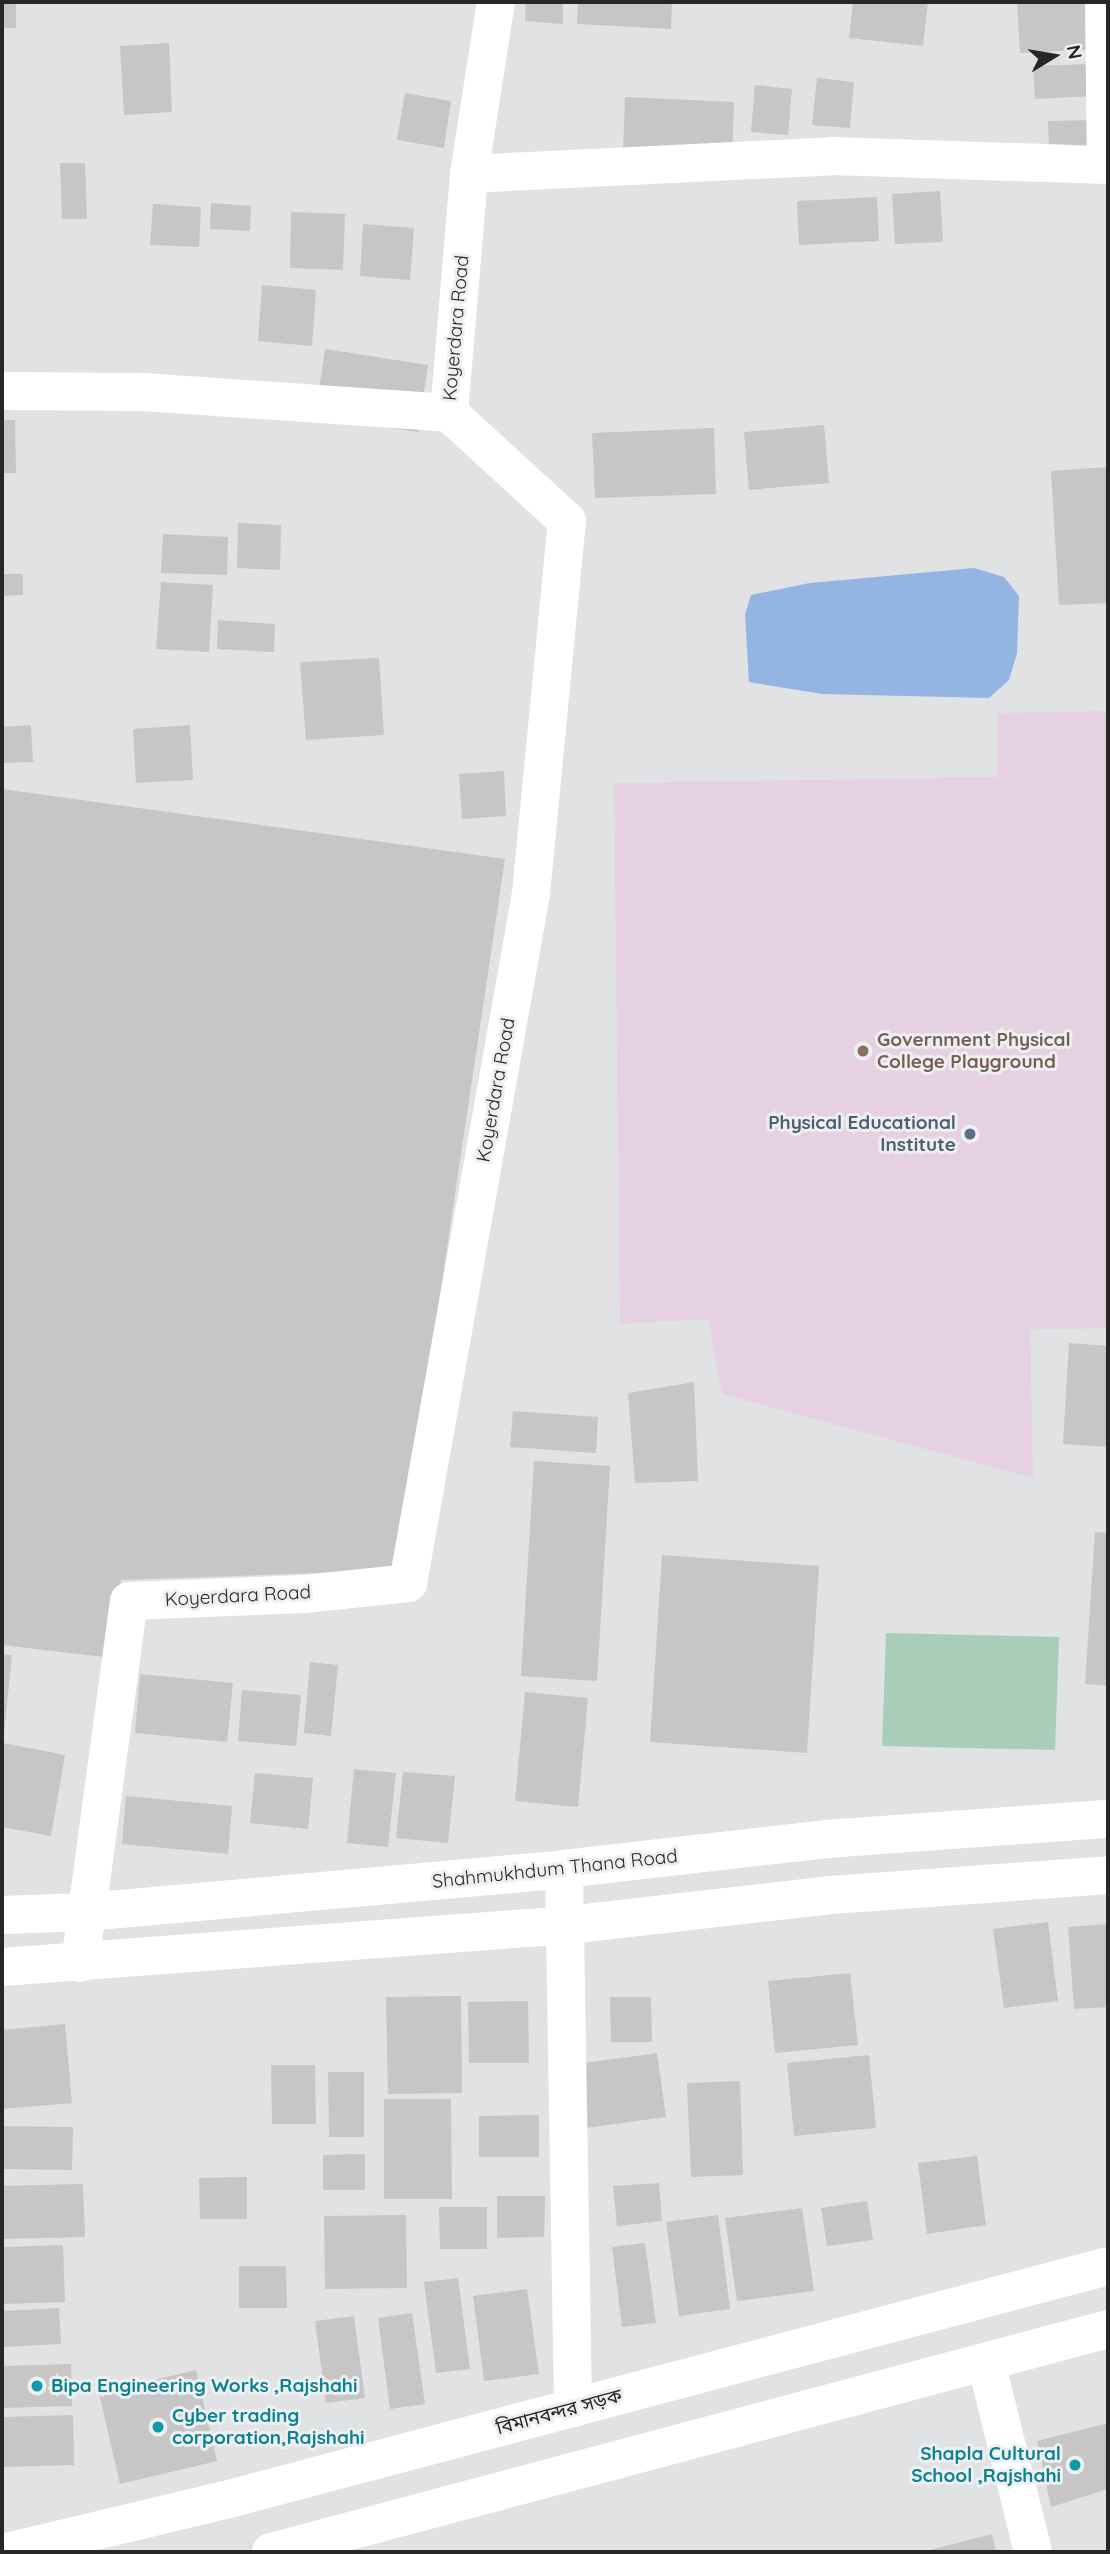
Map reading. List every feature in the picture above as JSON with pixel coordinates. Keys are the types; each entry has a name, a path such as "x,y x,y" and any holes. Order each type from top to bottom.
{"street":[{"name":"Koyerdara Road","path":"80,1964 129,1601 304,1594 408,1583 531,894 567,521 449,413 469,174 496,2"},
{"path":"469,174 833,156 1107,165 1104,2"},
{"path":"2,391 143,392 449,413"},
{"name":"Shahmukhdum Thana Road","path":"2,1915 86,1913 564,1869 826,1839 1108,1819"},
{"path":"564,1869 568,1925 573,2409"},
{"path":"2,1967 80,1964 568,1925 831,1895 1108,1875"},
{"name":"বিমানবন্দর সড়ক","path":"7,2552 573,2409 1108,2266"},
{"path":"271,2552 1108,2329"},
{"path":"986,2362 1033,2552"}],"shaded area":[{"name":"Government Physical College Playground","path":"1108,711 1108,1328 1030,1330 1033,1478 722,1394 708,1319 620,1324 614,783 997,777 997,713"}],"green space":[{"path":"886,1633 1059,1637 1055,1750 882,1746"}],"water":[{"path":"974,568 1004,577 1019,596 1017,653 1009,680 989,698 822,694 749,682 745,615 751,595 810,583"}],"building":[{"path":"2,2 16,2 16,28 2,28"},
{"path":"526,2 563,2 563,24 525,21"},
{"path":"578,2 672,2 671,29 577,24"},
{"path":"853,2 928,2 923,46 849,38"},
{"path":"1017,2 1097,2 1100,49 1020,53"},
{"path":"169,43 172,112 124,115 120,46"},
{"path":"1093,64 1094,96 1035,99 1033,66"},
{"path":"817,78 854,82 850,128 812,125"},
{"path":"755,85 792,89 788,135 751,132"},
{"path":"405,93 451,101 444,148 397,140"},
{"path":"625,97 734,102 732,158 623,153"},
{"path":"1098,120 1098,148 1049,149 1048,121"},
{"path":"60,163 85,163 87,219 62,219"},
{"path":"940,191 943,242 895,244 892,194"},
{"path":"877,197 879,241 799,245 797,201"},
{"path":"211,203 251,206 250,231 210,229"},
{"path":"153,204 201,207 199,247 150,245"},
{"path":"291,212 345,214 343,270 290,268"},
{"path":"363,224 414,228 410,280 360,276"},
{"path":"262,285 316,290 312,346 258,341"},
{"path":"325,349 428,365 418,432 315,417"},
{"path":"2,420 15,420 16,473 2,473"},
{"path":"824,425 829,483 749,490 744,432"},
{"path":"714,428 716,494 595,498 592,433"},
{"path":"1108,467 1108,603 1059,605 1051,471"},
{"path":"238,523 281,525 280,570 237,568"},
{"path":"163,534 228,537 227,575 161,573"},
{"path":"2,574 23,574 23,595 2,596"},
{"path":"161,582 213,585 209,652 156,649"},
{"path":"218,620 275,624 274,652 217,649"},
{"path":"379,658 384,735 306,740 300,662"},
{"path":"31,725 33,762 2,763 2,727"},
{"path":"190,725 193,780 136,783 133,729"},
{"path":"504,771 506,816 462,819 459,774"},
{"path":"2,789 505,859 399,1570 121,1580 104,1657 2,1645"},
{"path":"1069,1343 1108,1346 1108,1447 1063,1444"},
{"path":"694,1382 698,1481 635,1483 628,1393"},
{"path":"513,1411 598,1417 596,1453 510,1447"},
{"path":"534,1461 610,1466 597,1681 521,1676"},
{"path":"1095,1532 1108,1533 1108,1686 1085,1684"},
{"path":"662,1555 819,1566 807,1753 650,1742"},
{"path":"2,1654 12,1655 4,1733 2,1733"},
{"path":"310,1662 338,1665 331,1736 304,1733"},
{"path":"140,1674 233,1683 227,1742 135,1733"},
{"path":"242,1690 301,1695 296,1746 238,1741"},
{"path":"525,1692 588,1698 578,1807 515,1801"},
{"path":"3,1743 65,1755 51,1836 2,1827"},
{"path":"354,1769 396,1773 388,1847 347,1843"},
{"path":"403,1772 455,1776 448,1843 396,1838"},
{"path":"255,1773 313,1778 308,1829 250,1823"},
{"path":"126,1796 232,1806 228,1854 122,1844"},
{"path":"1048,1922 1058,2001 1004,2008 993,1929"},
{"path":"1108,1924 1108,2007 1074,2009 1068,1927"},
{"path":"850,1973 858,2045 775,2053 768,1981"},
{"path":"461,1996 462,2093 388,2094 386,1997"},
{"path":"610,1997 651,1997 652,2042 611,2042"},
{"path":"528,2001 529,2063 469,2063 468,2002"},
{"path":"65,2024 72,2103 2,2109 2,2030"},
{"path":"657,2053 666,2117 586,2128 578,2064"},
{"path":"869,2055 876,2128 794,2136 787,2063"},
{"path":"271,2065 315,2065 316,2124 272,2124"},
{"path":"328,2072 364,2072 364,2137 329,2137"},
{"path":"740,2081 743,2175 691,2177 687,2083"},
{"path":"384,2099 451,2099 452,2199 384,2199"},
{"path":"539,2115 539,2157 479,2157 479,2116"},
{"path":"2,2126 73,2127 72,2170 2,2169"},
{"path":"365,2154 365,2190 323,2190 323,2155"},
{"path":"977,2156 986,2225 927,2234 918,2163"},
{"path":"247,2177 247,2219 200,2219 199,2178"},
{"path":"659,2183 662,2221 617,2226 613,2186"},
{"path":"83,2184 85,2237 2,2239 2,2186"},
{"path":"497,2196 545,2196 544,2237 497,2238"},
{"path":"867,2201 873,2240 827,2246 821,2208"},
{"path":"439,2207 487,2207 487,2249 440,2249"},
{"path":"802,2208 814,2291 737,2301 725,2218"},
{"path":"406,2215 407,2288 325,2289 324,2216"},
{"path":"718,2215 730,2309 679,2316 666,2222"},
{"path":"645,2243 656,2323 622,2327 612,2247"},
{"path":"63,2245 65,2302 2,2304 2,2247"},
{"path":"239,2266 286,2266 287,2308 239,2308"},
{"path":"458,2278 470,2369 436,2373 424,2282"},
{"path":"527,2289 539,2374 484,2381 473,2296"},
{"path":"59,2308 61,2344 2,2347 2,2311"},
{"path":"412,2313 425,2404 390,2409 378,2318"},
{"path":"354,2316 365,2398 326,2403 315,2321"},
{"name":"Bipa Engineering Works ,Rajshahi","path":"71,2364 72,2406 2,2408 2,2366"},
{"name":"Cyber trading corporation,Rajshahi","path":"196,2370 217,2461 120,2484 99,2393"},
{"path":"73,2415 74,2465 2,2467 2,2417"},
{"name":"Shapla Cultural School ,Rajshahi","path":"1108,2423 1108,2489 1051,2507 1037,2441"},
{"path":"992,2534 996,2552 926,2552 926,2551"}],"place":[{"name":"Government Physical College Playground","path":"863,1051"},
{"name":"Physical Educational Institute","path":"970,1134"},
{"name":"Bipa Engineering Works ,Rajshahi","path":"37,2386"},
{"name":"Cyber trading corporation,Rajshahi","path":"158,2427"},
{"name":"Shapla Cultural School ,Rajshahi","path":"1075,2465"}]}
